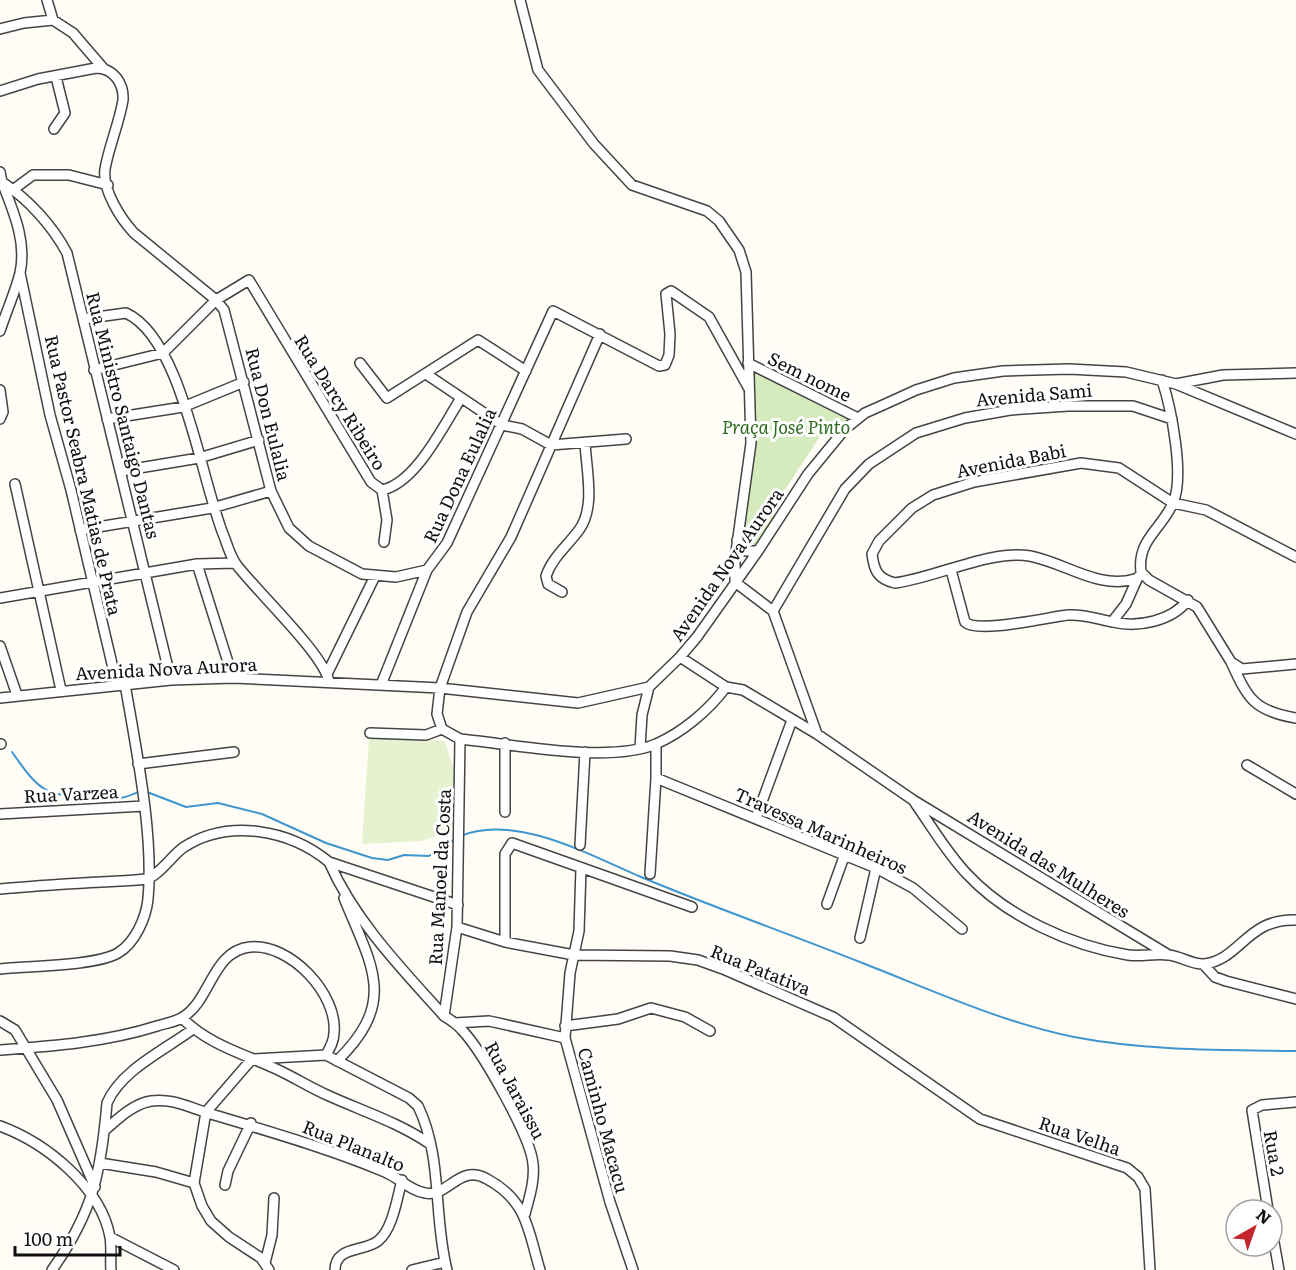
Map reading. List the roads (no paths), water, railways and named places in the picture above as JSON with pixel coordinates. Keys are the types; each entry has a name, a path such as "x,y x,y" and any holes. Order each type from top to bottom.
{"street":[{"path":"47,0 53,20"},
{"path":"520,0 538,70 545,83 620,175 645,192 707,211 730,233 739,250 746,272 748,388 751,420 750,464 737,540 735,582 772,611 817,734"},
{"path":"0,29 24,23 53,20 73,33 103,68 119,81 123,90 121,111 105,170 108,185 124,222 134,233 216,300 163,353 94,370"},
{"path":"0,91 103,68"},
{"path":"54,129 65,113 56,77"},
{"path":"14,189 33,175 69,176 108,185"},
{"name":"Rua Ministro Santaigo Dantas","path":"1,178 53,229 67,253 94,370 147,573 171,680"},
{"name":"Rua Pastor Seabra Matias de Prata","path":"0,332 20,273 22,244 19,228 1,178"},
{"name":"Rua Pastor Seabra Matias de Prata","path":"0,969 87,960 117,953 129,944 142,920 148,901 149,879 144,803 138,764 121,685 50,415 20,273"},
{"name":"Rua Darcy Ribeiro","path":"216,300 250,281 371,482 381,490 399,483 415,469 461,398"},
{"path":"726,687 706,711 656,744 640,748 585,752 460,739 442,729 437,714 440,688 467,612 511,537 600,334 653,364 665,365 669,355 666,294 669,290 709,317 748,388"},
{"name":"Rua Don Eulalia","path":"216,300 224,310 271,491 289,528 298,538 362,574 396,577 427,570"},
{"name":"Rua Dona Eulalia","path":"381,685 427,570 447,543 552,311 600,334"},
{"path":"83,319 126,313 143,324 163,353 176,377 212,508 235,563 328,677 375,576"},
{"path":"360,363 387,398 481,339 526,371"},
{"name":"Sem nome","path":"748,363 858,418"},
{"name":"Avenida Nova Aurora","path":"0,698 171,680 233,678 328,677 381,685 440,688 578,703 649,687 681,657 758,551 821,456 858,418 916,390 954,378 1003,371 1089,369 1126,372 1176,384 1296,434"},
{"path":"426,374 502,425 522,429 551,445 626,439"},
{"path":"1176,384 1224,375 1296,374"},
{"path":"1112,622 1126,604 1138,576 1144,545 1173,503 1177,463 1172,419 1162,380"},
{"path":"107,419 183,407 244,382"},
{"path":"0,390 3,412 0,419"},
{"name":"Avenida Sami","path":"772,611 845,489 869,464 916,433 965,418 1010,410 1068,406 1133,406 1172,419"},
{"path":"120,471 199,458 259,440"},
{"path":"562,592 548,585 546,576 554,560 578,531 587,513 585,442"},
{"name":"Avenida Babi","path":"1138,576 1118,584 1106,583 1065,566 1019,555 895,583 884,580 877,574 872,554 879,541 912,508 933,495 974,482 1081,463 1119,468 1173,503"},
{"path":"15,484 41,592 60,690"},
{"path":"381,490 387,519 384,542"},
{"path":"80,530 133,519 212,508 271,491"},
{"path":"1173,503 1206,510 1296,557"},
{"path":"737,540 746,551 758,551"},
{"path":"0,598 197,564 235,563"},
{"path":"197,564 233,678"},
{"path":"951,570 967,625 1000,625 1088,615 1112,622 1131,624 1170,616 1188,600"},
{"path":"1138,576 1188,600 1207,621 1250,699 1260,708 1296,718"},
{"path":"0,646 17,695"},
{"name":"Avenida das Mulheres","path":"681,657 726,687 743,690 817,734 913,800 1167,954 1203,964"},
{"path":"1231,662 1242,669 1251,670 1296,664"},
{"path":"640,748 642,715 649,687"},
{"path":"756,819 792,720"},
{"path":"370,733 426,735 442,729"},
{"name":"Rua Manoel da Costa","path":"444,1016 457,927 460,739"},
{"path":"505,812 506,744"},
{"path":"650,874 657,778 656,744"},
{"path":"580,845 585,752"},
{"path":"138,764 234,753"},
{"path":"1247,765 1296,794"},
{"name":"Travessa Marinheiros","path":"657,778 876,868 921,894 962,928"},
{"name":"Avenida das Mulheres","path":"913,800 965,872 995,899 1046,928 1099,948 1141,957 1167,954"},
{"name":"Rua Varzea","path":"0,814 144,803"},
{"path":"0,889 149,879 184,848 203,838 246,832 276,834 312,848 329,862 458,905"},
{"path":"505,942 506,854 508,845 518,843 692,907"},
{"path":"827,904 845,854"},
{"path":"329,862 370,961 376,986 373,1009 364,1031 338,1061"},
{"name":"Caminho Macacu","path":"581,868 579,931 574,955 565,1038 610,1202 633,1270"},
{"path":"860,938 876,868"},
{"name":"Rua Jaraissu","path":"339,884 379,944 444,1016 455,1023 469,1038 520,1124 528,1144 533,1174 525,1214"},
{"path":"1296,920 1271,921 1221,957 1203,964 1208,972 1226,981 1296,999"},
{"name":"Rua Patativa","path":"457,927 505,942 574,955 670,956 698,960 833,1017 927,1081"},
{"path":"0,1050 134,1033 182,1018 196,1005 225,959 238,950 252,947 264,948 300,964 322,992 335,1031 326,1054"},
{"path":"565,1026 618,1019 651,1008 685,1017 710,1031"},
{"path":"182,1018 193,1029 228,1050 252,1059 330,1097 397,1124 430,1144"},
{"name":"Rua Jaraissu","path":"455,1023 467,1020 489,1021 565,1038"},
{"path":"0,1021 15,1030 64,1113 110,1238 111,1270"},
{"path":"52,1270 72,1240 94,1191 105,1130 107,1103 118,1085 193,1029"},
{"path":"274,1198 271,1246 267,1266 211,1221 202,1206 194,1183 206,1112 252,1059 326,1054 410,1098 422,1115 437,1170 436,1194 446,1266 411,1270"},
{"name":"Rua Velha","path":"927,1081 980,1119 1127,1168 1138,1177 1145,1189 1150,1270"},
{"name":"Rua Planalto","path":"105,1130 135,1107 149,1101 175,1101 206,1112 251,1123 402,1180 416,1190 436,1194"},
{"name":"Rua 2","path":"1266,1198 1252,1110 1262,1105 1296,1102"},
{"path":"225,1185 231,1163 251,1123"},
{"path":"0,1126 41,1144 94,1191"},
{"path":"100,1162 156,1172 194,1183"},
{"path":"436,1194 461,1177 479,1175 492,1182 525,1214 540,1270"},
{"path":"335,1270 334,1266 344,1253 373,1244 384,1235 402,1180"},
{"path":"110,1238 174,1270"}],"waterway":[{"path":"12,752 38,784 55,793 116,798 141,791"},
{"path":"147,792 186,807 218,803 262,814 326,843 372,858 388,860 404,855 429,856 455,839"},
{"path":"460,836 481,830 504,830 528,833 552,840 968,1005 1047,1031 1129,1045 1213,1050 1296,1051"}],"park label":[{"name":"Praça José Pinto","path":"786,426"}]}
